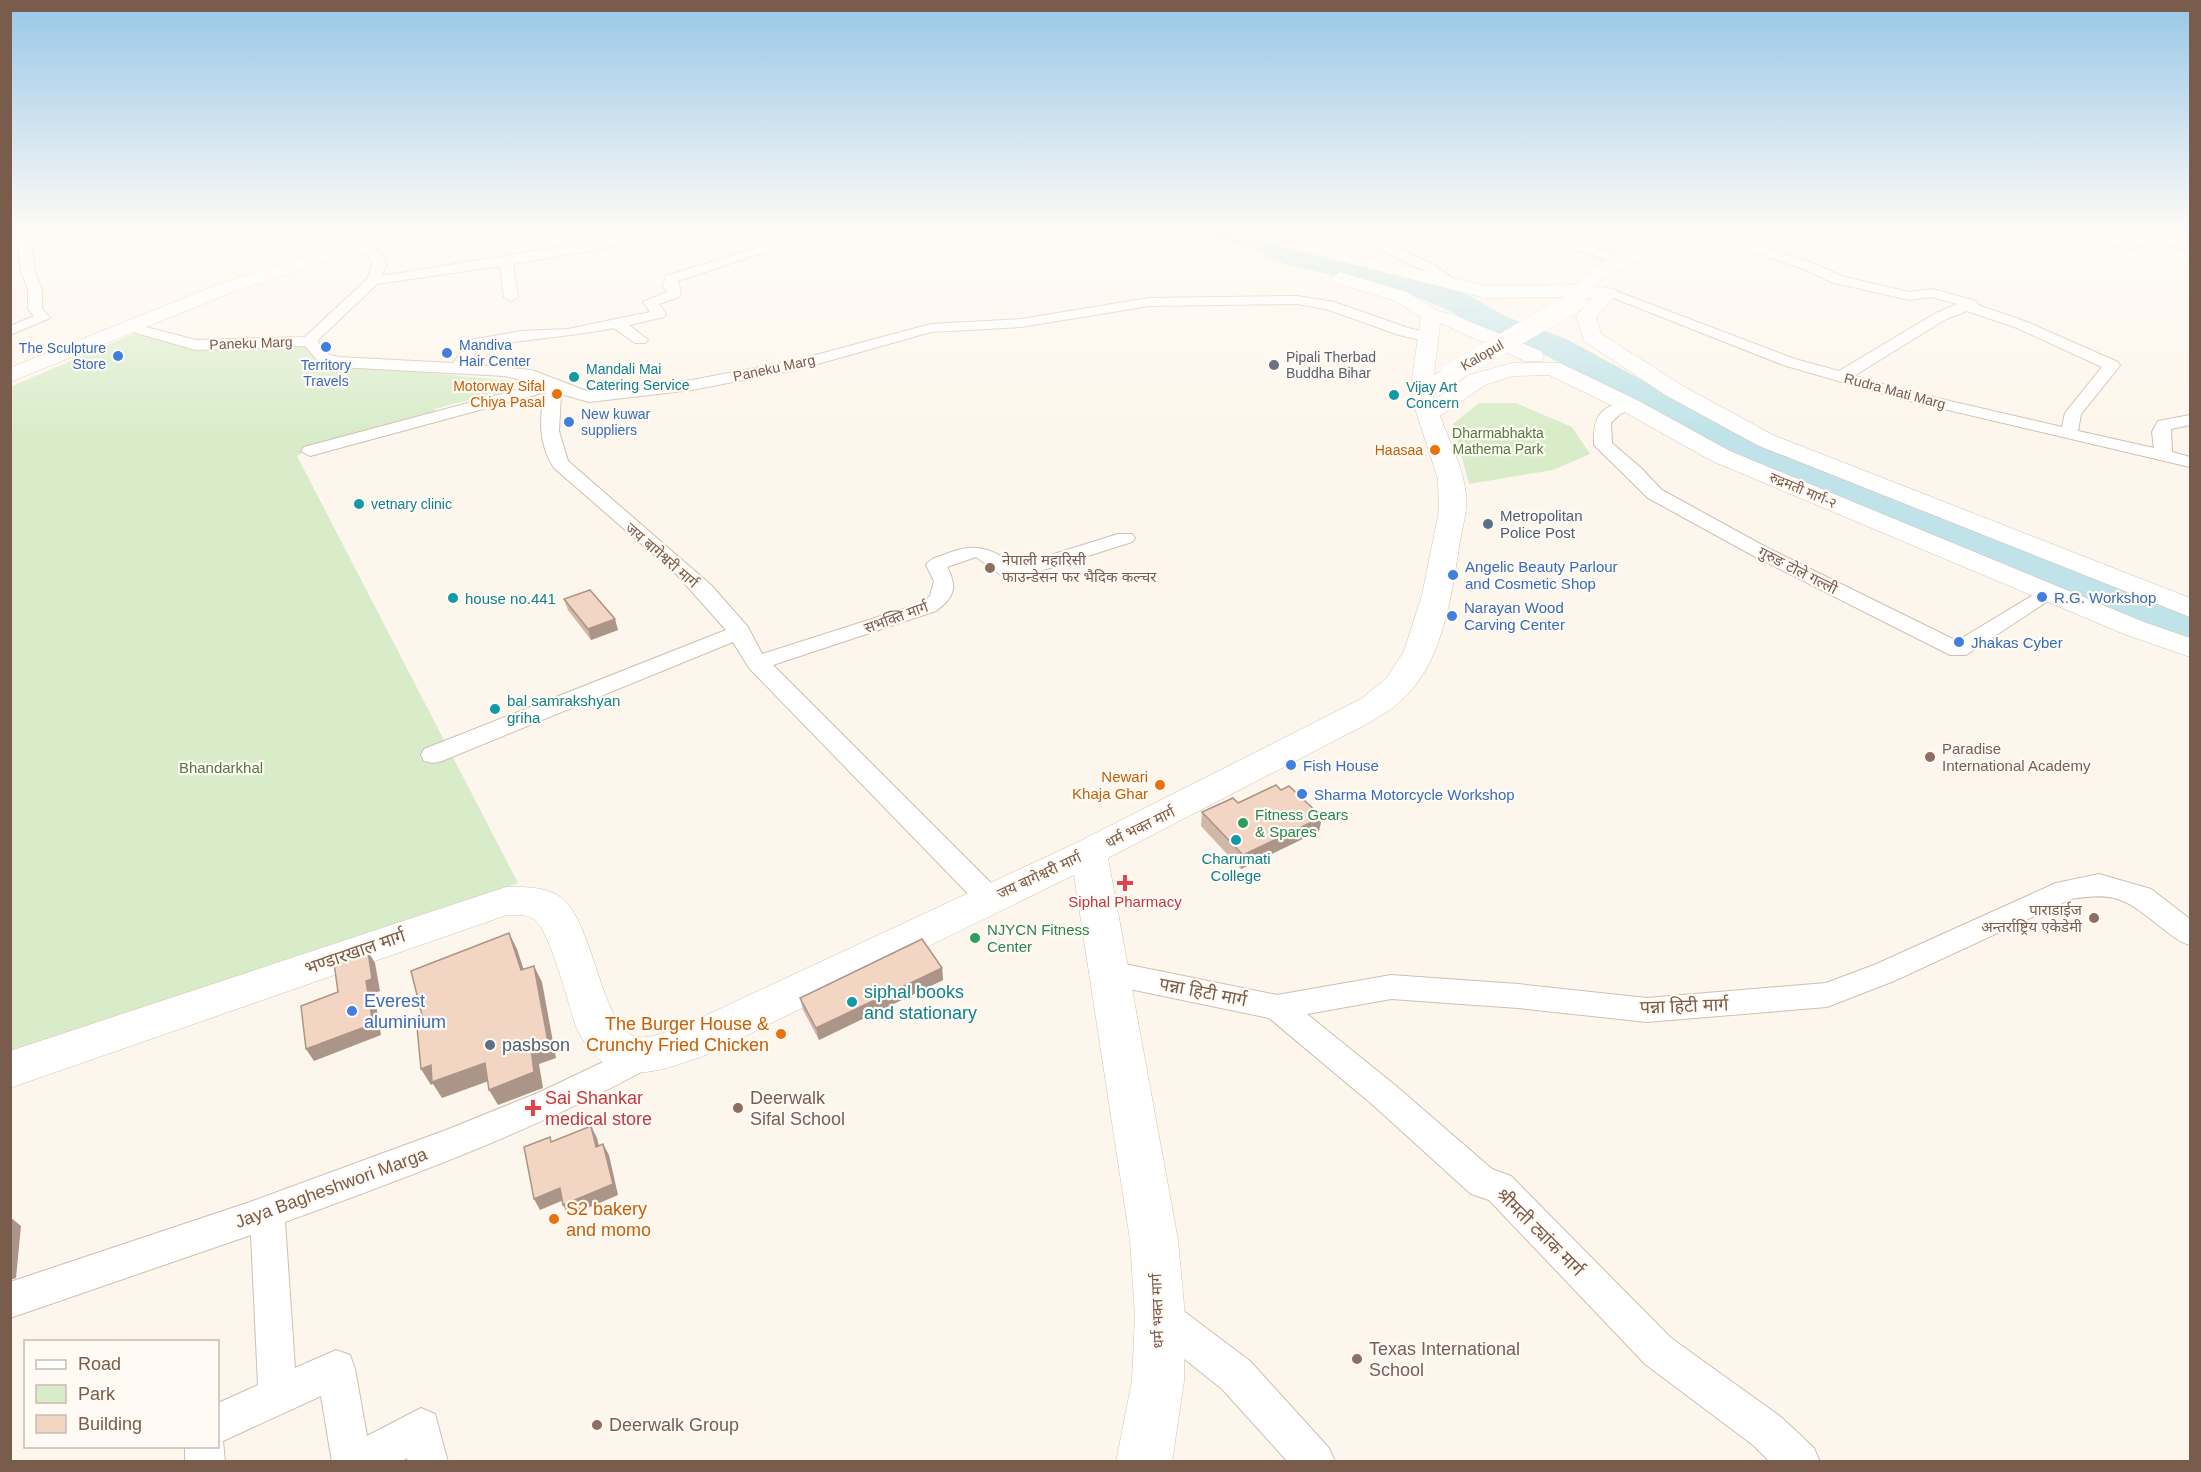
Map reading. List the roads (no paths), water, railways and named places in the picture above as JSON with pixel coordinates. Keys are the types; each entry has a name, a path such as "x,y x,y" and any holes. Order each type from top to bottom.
{"main road":[{"path":"10,376 127,326 204,297"},
{"path":"1399,297 1431,315 1526,351 1552,368"},
{"path":"1496,297 1591,337 1675,391 1765,440 2190,609"},
{"name":"Kalopul","path":"1424,405 1450,374 1584,297"},
{"path":"1589,297 1586,316 1591,337"},
{"path":"1424,405 1431,315"},
{"name":"रुद्रमती मार्ग-२","path":"1424,405 1477,380 1512,370 1552,368 1629,405 1721,456 2134,628 2190,648"},
{"name":"धर्म भक्त मार्ग","path":"1144,1461 1158,1381 1160,1316 1145,1178 1089,852 1352,718 1384,699 1403,680 1416,657 1441,579 1453,512 1449,466 1424,405"},
{"name":"जय बागेश्वरी मार्ग","path":"631,1054 691,1042 1089,852"},
{"name":"भण्डारखाल मार्ग","path":"10,1070 348,954 514,901 533,901 550,910 566,937 597,1027 631,1054"}],"street":[{"path":"10,331 43,318 34,309 35,297"},
{"path":"309,341 356,297"},
{"path":"498,328 580,320 666,297"},
{"name":"Rudra Mati Marg","path":"1597,297 1789,362 1907,396 2190,462"},
{"path":"1841,377 1922,327 1971,304 1946,297"},
{"name":"Paneku Marg","path":"127,326 196,345 309,341 318,354 331,361 514,372 557,384 576,394 589,397 693,385 800,364 873,342 931,328 1021,323 1149,302 1297,300 1338,308 1404,332 1428,337"},
{"path":"457,369 475,343 522,335 568,333 659,314 650,302"},
{"path":"1965,305 2022,325 2112,365 2073,413 2069,432"},
{"path":"618,324 640,340"},
{"path":"310,451 557,384"},
{"name":"जय बागेश्वरी मार्ग","path":"557,384 552,394 549,427 558,461 630,526 686,572 740,632 757,663 989,898"},
{"name":"गुरुङ टोले गल्ली","path":"1629,405 1613,411 1602,422 1603,445 1635,472 1655,494 1757,550 1959,650 2050,593"},
{"path":"2163,456 2161,432 2164,425 2190,420"},
{"name":"सभक्ति मार्ग","path":"757,663 929,607 940,599 944,581 936,565 974,549 986,552 1012,574 1125,538"},
{"path":"433,756 740,632"},
{"name":"पन्ना हिटी मार्ग","path":"1110,973 1277,1007 1390,987 1518,996 1647,1011 1827,995 1894,969 2066,890 2099,884 2141,896 2190,934"},
{"name":"श्रीमती ट्यांक मार्ग","path":"1277,1007 1385,1096 1483,1184 1499,1187 1658,1351 1767,1431 1800,1461"},
{"name":"Jaya Bagheshwori Marga","path":"10,1300 267,1214 468,1137 592,1085 631,1054"},
{"path":"267,1214 278,1396"},
{"path":"1160,1316 1236,1375 1314,1461"},
{"path":"219,1423 336,1369 352,1461"},
{"path":"360,1461 421,1428 428,1461"}],"waterway":[{"path":"1443,297 1496,324 1554,346 1653,401 1791,469 2137,611 2190,630"}],"place":[{"name":"Territory Travels","path":"326,347"},
{"name":"Mandiva Hair Center","path":"447,353"},
{"name":"The Sculpture Store","path":"118,356"},
{"name":"Pipali Therbad Buddha Bihar","path":"1274,365"},
{"name":"Mandali Mai Catering Service","path":"574,377"},
{"name":"Motorway Sifal Chiya Pasal","path":"557,394"},
{"name":"Vijay Art Concern","path":"1394,395"},
{"name":"New kuwar suppliers","path":"569,422"},
{"name":"Haasaa","path":"1435,450"},
{"name":"vetnary clinic","path":"359,504"},
{"name":"Metropolitan Police Post","path":"1488,524"},
{"name":"नेपाली महारिसी फाउन्डेसन फर भैदिक कल्चर","path":"990,568"},
{"name":"Angelic Beauty Parlour and Cosmetic Shop","path":"1453,575"},
{"name":"R.G. Workshop","path":"2042,597"},
{"name":"house no.441","path":"453,598"},
{"name":"Narayan Wood Carving Center","path":"1452,616"},
{"name":"Jhakas Cyber","path":"1959,642"},
{"name":"bal samrakshyan griha","path":"495,709"},
{"name":"Paradise International Academy","path":"1930,757"},
{"name":"Fish House","path":"1291,765"},
{"name":"Newari Khaja Ghar","path":"1160,785"},
{"name":"Sharma Motorcycle Workshop","path":"1302,794"},
{"name":"Fitness Gears & Spares","path":"1243,823"},
{"name":"Charumati College","path":"1236,840"},
{"name":"Siphal Pharmacy","path":"1125,883"},
{"name":"पाराडाईज अन्तर्राष्ट्रिय एकेडेमी","path":"2094,918"},
{"name":"NJYCN Fitness Center","path":"975,938"},
{"name":"siphal books and stationary","path":"852,1002"},
{"name":"Everest aluminium","path":"352,1011"},
{"name":"The Burger House & Crunchy Fried Chicken","path":"781,1034"},
{"name":"pasbson","path":"490,1045"},
{"name":"Sai Shankar medical store","path":"533,1108"},
{"name":"Deerwalk Sifal School","path":"738,1108"},
{"name":"S2 bakery and momo","path":"554,1219"},
{"name":"Texas International School","path":"1357,1359"},
{"name":"Deerwalk Group","path":"597,1425"}],"park label":[{"name":"Dharmabhakta Mathema Park","path":"1498,442"},
{"name":"Bhandarkhal","path":"221,767"}]}
